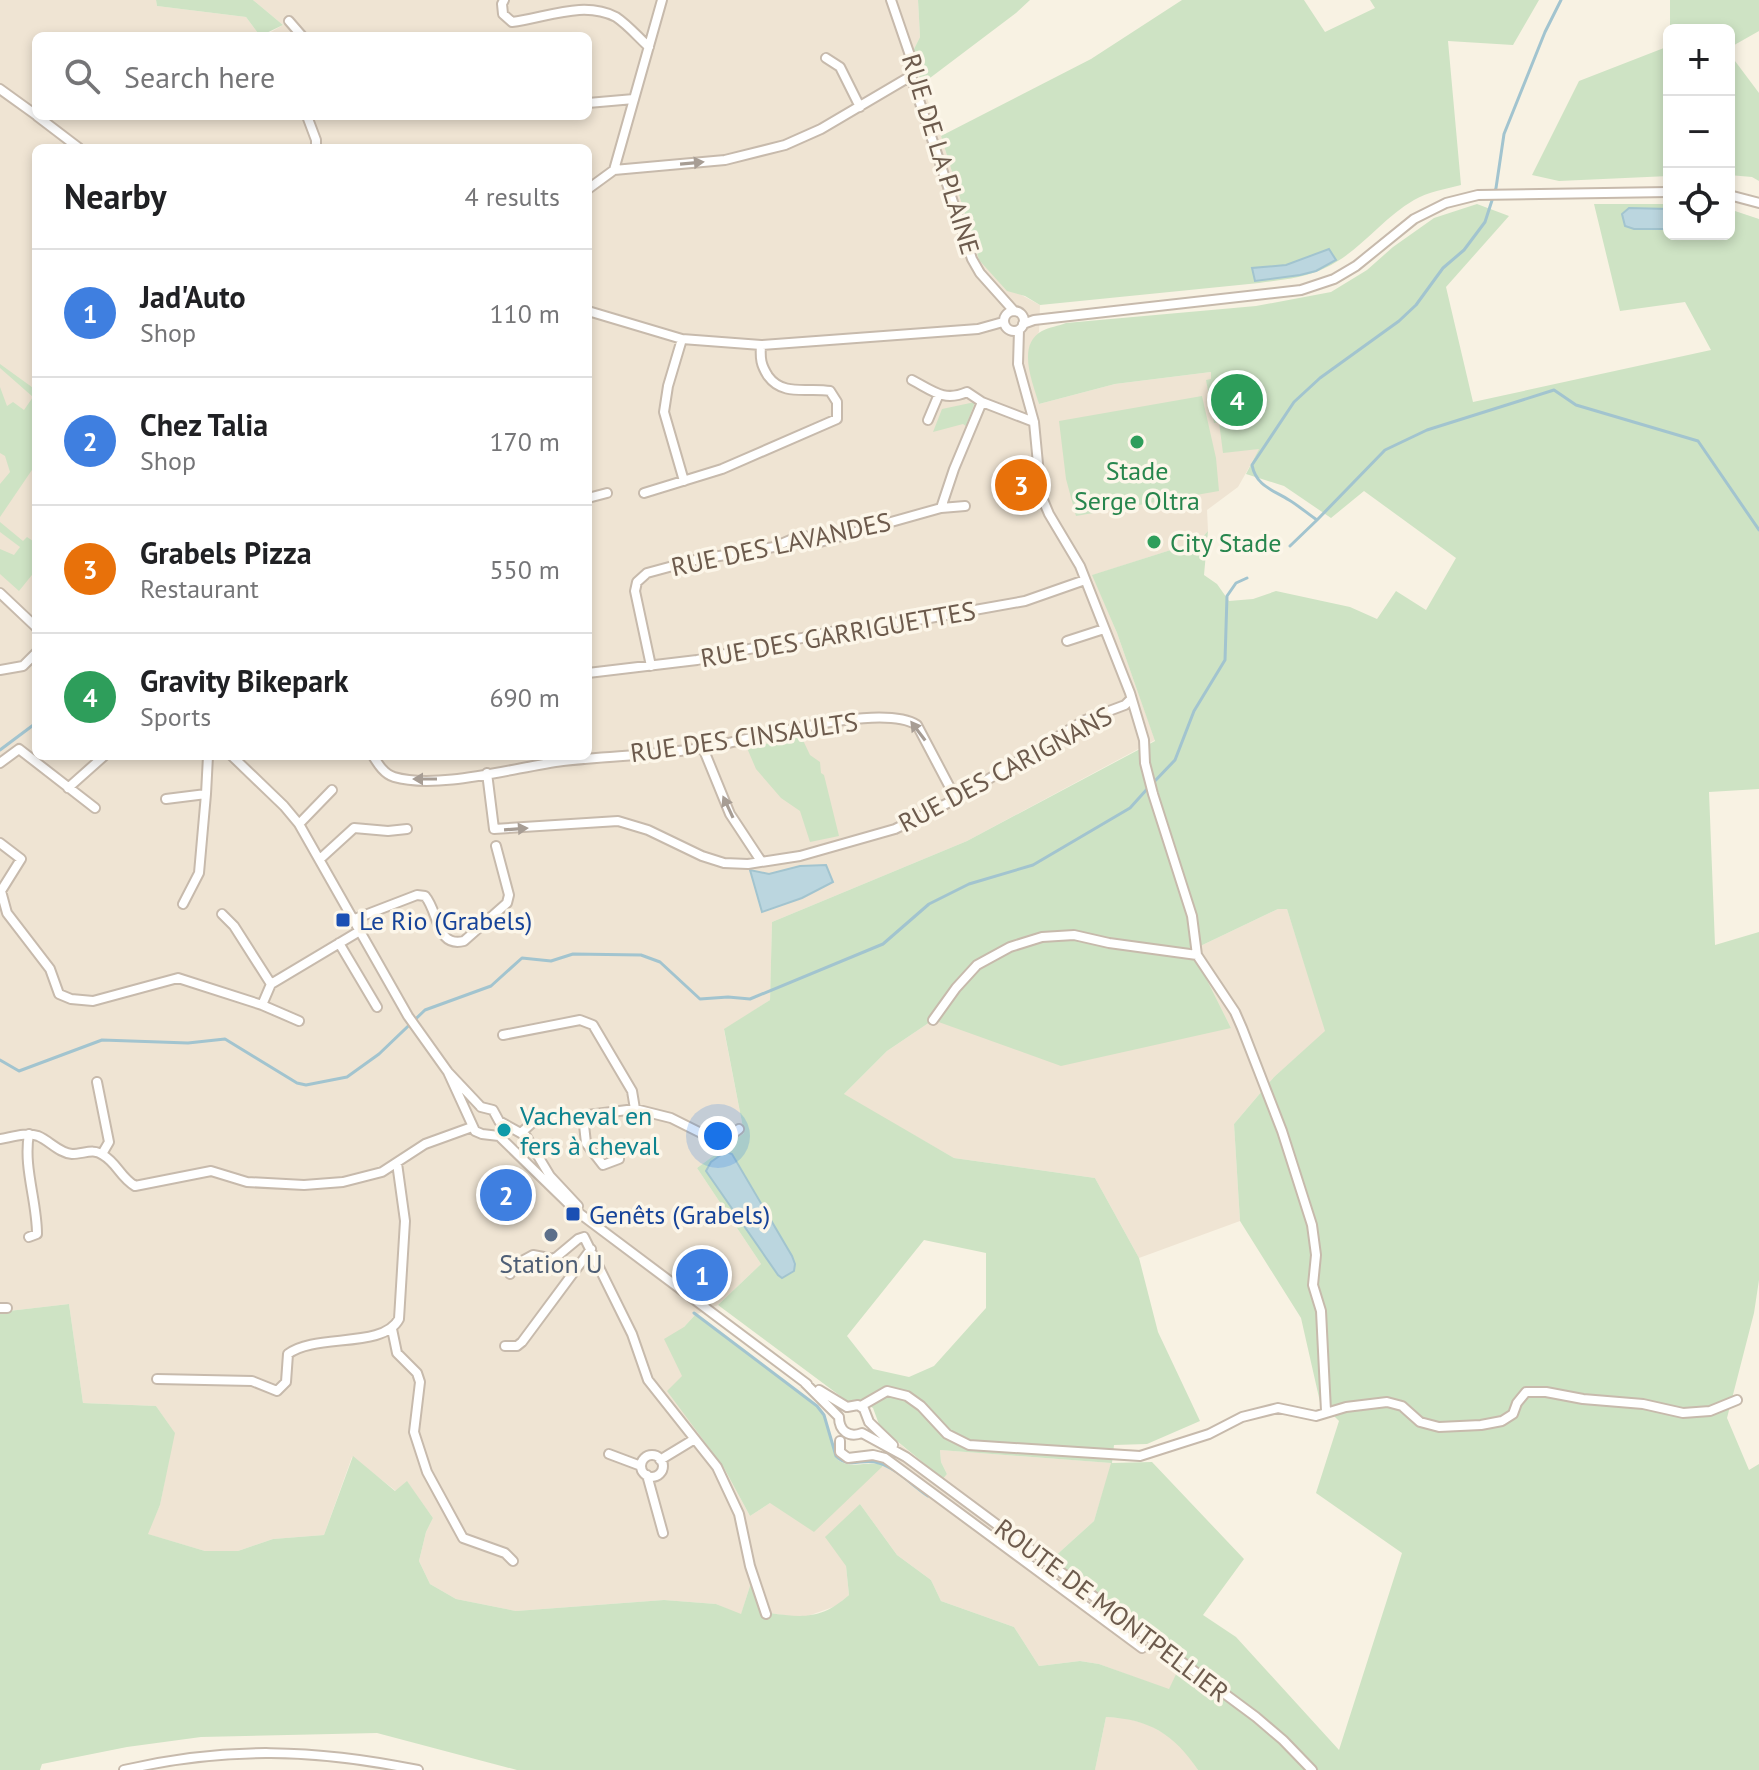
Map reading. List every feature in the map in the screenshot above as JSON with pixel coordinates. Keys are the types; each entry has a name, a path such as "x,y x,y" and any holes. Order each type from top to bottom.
{"street":[{"path":"504,0 503,14 512,22 577,7 600,9 617,18 649,47"},
{"path":"614,170 662,0"},
{"name":"RUE DE LA PLAINE","path":"891,0 913,62 915,70 911,76 972,259 1005,301 1011,312 1012,326"},
{"path":"289,21 299,32"},
{"path":"826,58 840,67 860,107"},
{"path":"592,186 614,170 725,160 785,145 821,129 911,76"},
{"path":"0,89 32,112"},
{"path":"592,103 634,99"},
{"path":"42,120 74,144"},
{"path":"308,120 316,144"},
{"path":"592,312 682,339 761,345 1012,326 1034,320 1301,290 1334,279 1356,266 1414,219 1446,203 1478,195 1663,192"},
{"path":"1735,197 1759,203"},
{"path":"1011,312 1018,364 1034,422 1041,495 1085,580 1131,699 1144,740 1149,780 1192,916 1197,955 1235,1012 1242,1028 1282,1131 1312,1225 1316,1255 1313,1285 1321,1311 1326,1411"},
{"path":"682,339 664,412 684,481"},
{"path":"644,493 761,454 839,417 834,394 830,391 789,390 775,386 761,366 761,345"},
{"path":"912,380 939,394 954,397 967,392 982,402 1034,422"},
{"path":"928,420 939,394"},
{"path":"941,508 982,402"},
{"path":"592,497 607,493"},
{"name":"RUE DES LAVANDES","path":"651,666 635,591 637,582 647,573 695,560 774,547 802,535 820,542 941,508 965,506"},
{"name":"RUE DES GARRIGUETTES","path":"592,673 697,660 840,630 1025,601 1085,580"},
{"path":"0,593 32,623"},
{"path":"1067,641 1104,629"},
{"path":"0,670 23,666 32,657"},
{"name":"RUE DES CARIGNANS","path":"487,773 494,829 618,821 648,830 702,856 724,863 748,864 800,856 895,829 956,799 1085,720 1125,705 1131,699"},
{"name":"RUE DES CINSAULTS","path":"592,757 703,748 798,727 892,716 917,725 956,799"},
{"path":"703,748 730,814 761,861"},
{"path":"0,763 19,749 32,759"},
{"path":"33,760 95,808"},
{"path":"68,788 100,760"},
{"path":"183,904 199,873 208,760"},
{"path":"236,760 299,824 408,1016 448,1072 481,1107 493,1110 499,1121 522,1132 533,1122 635,1109 671,1118 721,1143 739,1129"},
{"path":"376,760 390,776 407,779 444,779 487,773"},
{"name":"RUE DES CINSAULTS","path":"487,773 555,760"},
{"path":"299,824 332,790"},
{"path":"166,799 206,794"},
{"path":"320,859 354,828 407,829"},
{"path":"0,843 21,859 1,891 7,913 50,969 59,994 71,999 93,1001 178,978 262,1005 299,1021"},
{"path":"352,920 417,895 425,896 432,903 447,941 455,944 464,941 507,903 509,895 496,846"},
{"path":"222,914 234,926 271,984"},
{"path":"262,1005 271,984 358,932"},
{"path":"933,1020 977,965 1010,947 1042,937 1074,935 1197,955"},
{"path":"339,943 377,1007"},
{"path":"503,1035 580,1020 593,1025 632,1091 635,1109"},
{"path":"448,1072 472,1123 482,1134 491,1133 499,1121"},
{"path":"97,1082 109,1142 102,1154"},
{"path":"472,1123 474,1112 481,1107"},
{"path":"583,1116 586,1143 603,1165 619,1159"},
{"path":"0,1139 29,1134 39,1136 65,1152 94,1151 102,1154 124,1179 135,1186 211,1171 247,1182 323,1184 382,1172 425,1144 472,1123"},
{"name":"ROUTE DE MONTPELLIER","path":"522,1132 550,1176 591,1220"},
{"name":"ROUTE DE MONTPELLIER","path":"491,1133 499,1136 575,1210 805,1383 847,1407"},
{"path":"29,1134 27,1153 37,1234 29,1237"},
{"path":"523,1159 535,1152"},
{"path":"157,1379 252,1381 277,1391 286,1382 288,1354 292,1350 392,1329 399,1319 405,1221 397,1163"},
{"path":"510,1274 511,1267 533,1255 554,1259 584,1237 591,1220"},
{"path":"584,1237 632,1334 648,1380 717,1467 739,1514 750,1566 766,1614"},
{"path":"505,1346 517,1346 522,1342 591,1249"},
{"path":"392,1329 397,1353 417,1373 420,1382 414,1432 427,1472 463,1538 505,1553 513,1561"},
{"name":"ROUTE DE MONTPELLIER","path":"805,1383 839,1417 840,1426 846,1433 862,1433 906,1457"},
{"path":"864,1409 887,1391 907,1396 947,1434 969,1445 1140,1456 1209,1434 1266,1409 1278,1408 1316,1416 1326,1411 1387,1402 1402,1406 1420,1422 1460,1428 1502,1421 1513,1414 1526,1392 1643,1404 1683,1413 1710,1411 1737,1400"},
{"path":"839,1417 847,1407 864,1409"},
{"path":"862,1433 869,1422 864,1409"},
{"name":"ROUTE DE MONTPELLIER","path":"869,1422 906,1457 1256,1717 1312,1770"},
{"path":"641,1466 648,1456 660,1460 693,1440"},
{"path":"840,1441 840,1452 848,1458 873,1455 885,1458 1142,1648"},
{"path":"609,1454 641,1466 647,1475 663,1533"},
{"path":"647,1475 654,1477 660,1473 660,1460"},
{"path":"124,1770 195,1756 266,1752 348,1757 418,1770"}],"shaded area":[{"path":"0,0 156,0 157,6 246,17 257,32 32,32 32,120 592,120 592,32 271,32 283,25 253,0 918,0 920,37 911,55 941,136 979,260 1016,292 1040,305 1039,332 1030,345 1030,367 1039,404 1115,384 1211,372 1260,448 1238,487 1207,510 1208,531 1199,541 1093,575 1155,740 967,841 772,922 770,1000 724,1030 744,1133 697,1168 761,1264 718,1305 695,1315 684,1327 682,1377 750,1516 770,1503 884,1466 900,1444 943,1479 947,1474 940,1450 1112,1463 1094,1521 1052,1559 1185,1655 1169,1690 1099,1664 1080,1661 1039,1666 1014,1627 941,1601 931,1580 897,1555 860,1504 846,1566 849,1595 836,1606 802,1618 770,1613 750,1586 741,1615 716,1604 664,1600 516,1611 456,1599 430,1584 419,1561 433,1518 407,1482 396,1491 352,1457 324,1535 273,1539 238,1551 205,1551 147,1534 160,1505 174,1432 156,1406 83,1403 69,1304 0,1312"},
{"path":"1278,909 1287,909 1326,1031 1274,1077 1234,1124 1240,1221 1139,1258 1095,1178 954,1158 843,1095 887,1051 933,1020 1231,1028 1192,950"},
{"path":"1106,1717 1126,1718 1149,1725 1170,1737 1184,1749 1198,1770 1095,1770"}],"green space":[{"path":"156,0 253,0 283,25 268,32 257,32 246,17 157,6"},
{"path":"918,0 1030,0 922,84 911,55 920,37"},
{"path":"1182,0 1304,0 1325,32 1375,8 1370,0 1539,0 1513,45 1448,41 1461,185 1414,200 1338,261 1309,274 1284,280 1040,305 1025,296 1007,291 979,260 941,136 1091,59"},
{"path":"1670,0 1759,0 1759,31 1735,45 1735,24 1670,24"},
{"path":"1663,48 1663,176 1559,181 1532,175 1579,81"},
{"path":"1735,61 1759,93 1759,181 1735,176"},
{"path":"1477,204 1509,216 1446,287 1473,402 1711,350 1685,302 1620,311 1594,204 1663,204 1663,240 1735,240 1735,211 1759,219 1759,789 1709,792 1715,945 1759,932 1759,1280 1754,1313 1727,1418 1749,1470 1759,1464 1759,1770 1198,1770 1180,1747 1159,1731 1135,1721 1106,1717 1095,1770 517,1770 377,1733 201,1737 127,1747 42,1764 40,1770 0,1770 0,1312 69,1304 83,1403 156,1406 175,1433 160,1505 148,1534 205,1551 238,1551 273,1539 324,1535 353,1456 395,1491 407,1481 433,1518 419,1561 430,1584 456,1599 516,1611 664,1600 716,1604 741,1614 750,1586 761,1586 770,1613 803,1616 830,1609 849,1595 846,1566 825,1537 860,1504 897,1555 931,1580 941,1601 1014,1627 1039,1666 1080,1661 1099,1664 1169,1689 1185,1655 1052,1559 1094,1521 1111,1463 940,1450 947,1474 943,1479 880,1427 873,1408 861,1401 847,1401 718,1305 761,1264 697,1168 744,1133 724,1029 770,1000 772,922 967,841 1155,741 1117,633 1092,575 1199,541 1208,531 1204,575 1217,584 1229,601 1253,599 1276,591 1350,607 1377,619 1396,591 1426,610 1456,558 1364,491 1331,518 1284,486 1246,474 1259,449 1223,453 1219,422 1214,423 1206,380 1211,379 1211,372 1115,384 1039,404 1028,365 1034,337 1066,323 1256,306 1331,292 1367,270 1434,218","holes":["1278,909 1287,909 1325,1031 1274,1077 1234,1124 1240,1221 1301,1318 1320,1402 1339,1421 1316,1493 1402,1553 1339,1750 1236,1637 1203,1615 1244,1559 1152,1462 1112,1463 1114,1445 1147,1444 1200,1421 1158,1332 1139,1258 1095,1178 954,1158 844,1094 887,1051 933,1020 1061,1066 1231,1028 1192,950","924,1240 986,1253 986,1308 934,1366 909,1377 873,1369 847,1336"]},
{"path":"0,364 32,387 32,396 0,368"},
{"path":"0,387 7,406 13,402 24,410 32,398 32,470 0,517 0,484 10,472 5,456 0,453"},
{"name":"Stade Serge Oltra","path":"1202,396 1216,458 1219,491 1076,516 1066,479 1059,421"},
{"path":"975,402 966,426 963,424 933,432 942,409"},
{"path":"0,522 23,541 27,537 32,540 32,575 19,591 0,574 0,549 14,555 20,547 0,532"},
{"path":"801,736 810,755 820,762 839,836 810,842 800,811 781,798 756,769 747,748"},
{"path":"695,1315 816,1406 823,1415 838,1460 849,1464 884,1465 814,1532 770,1503 750,1516 724,1468 667,1391 682,1376 664,1339 684,1327"}],"water":[{"path":"1629,208 1663,209 1663,229 1625,226 1622,214"},
{"path":"1329,249 1336,260 1316,271 1255,281 1252,268 1286,265"},
{"path":"826,865 833,882 802,898 762,912 750,870 769,874 800,866"},
{"path":"725,1152 732,1154 792,1256 794,1271 782,1278 706,1171 711,1162"}],"waterway":[{"path":"1290,546 1317,520 1261,483 1252,465 1294,402 1320,378 1399,321 1416,305 1443,268 1464,250 1485,222 1496,188 1504,134 1561,0"},
{"path":"1317,520 1385,450 1427,430 1554,390 1576,405 1698,441 1759,530"},
{"path":"1153,783 1175,760 1194,711 1225,660 1227,596 1236,583 1247,578"},
{"path":"0,750 32,726"},
{"path":"0,1060 19,1071 102,1040 188,1043 225,1039 297,1083 306,1085 347,1077 379,1054 425,1010 491,986 522,958 551,961 573,954 641,955 660,962 700,999 750,999 883,944 929,904 969,884 1033,865 1130,808 1148,788"},
{"path":"694,1313 817,1406 824,1415 836,1456 841,1460 885,1465 928,1496"}],"place":[{"name":"Gravity Bikepark","path":"1237,400"},
{"name":"Stade Serge Oltra","path":"1137,442"},
{"name":"Grabels Pizza","path":"1021,485"},
{"name":"City Stade","path":"1154,542"},
{"name":"Le Rio (Grabels)","path":"343,920"},
{"name":"Vacheval en fers à cheval","path":"504,1130"},
{"name":"Chez Talia","path":"506,1195"},
{"name":"Genêts (Grabels)","path":"573,1214"},
{"name":"Station U","path":"551,1235"},
{"name":"Jad'Auto","path":"702,1275"}]}
